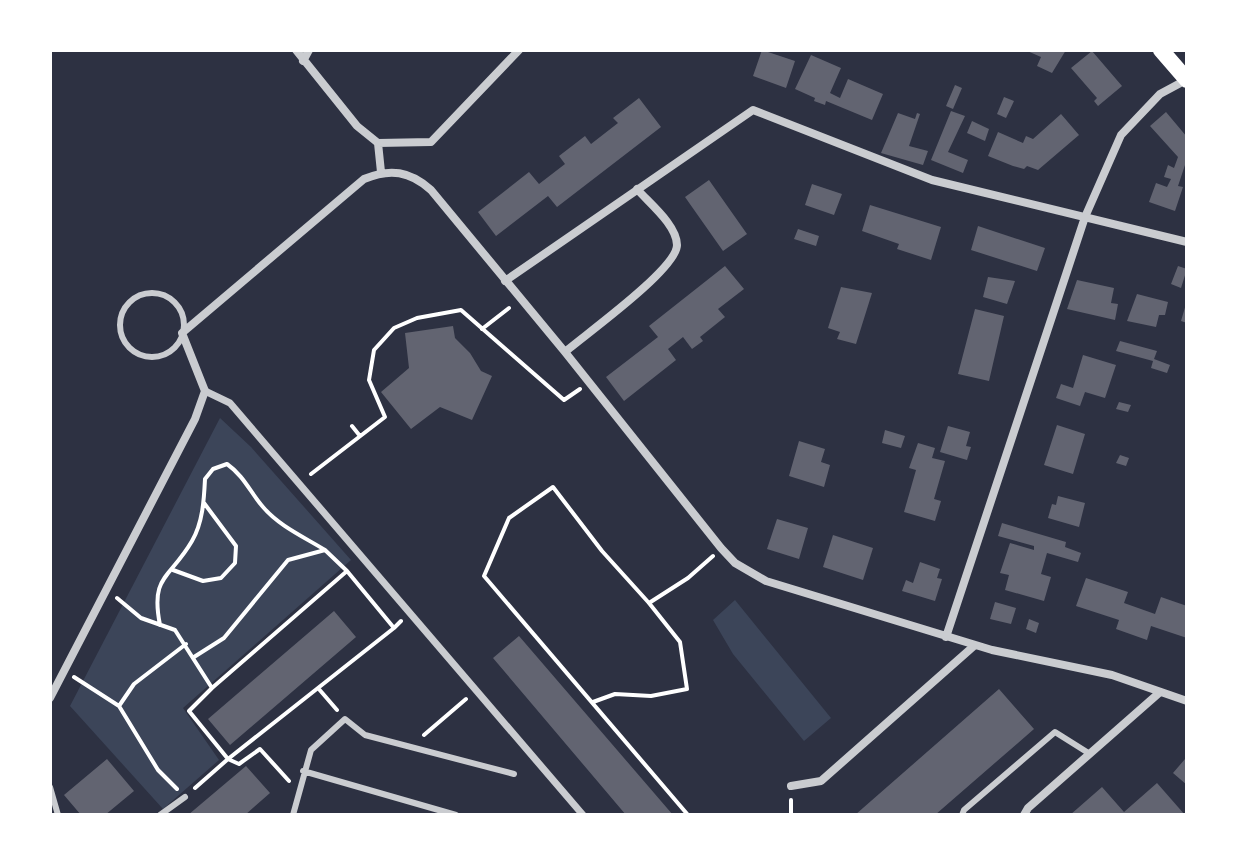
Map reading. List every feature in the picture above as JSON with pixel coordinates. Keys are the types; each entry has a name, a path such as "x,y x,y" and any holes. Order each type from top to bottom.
{"main road":[{"path":"1161,50 1187,80"}],"street":[{"path":"296,50 357,126 378,143 431,142 519,50"},
{"path":"303,61 309,50"},
{"path":"946,637 1085,217 1121,135 1160,94 1187,80"},
{"path":"505,281 753,110 932,180 1187,242"},
{"path":"378,143 381,172"},
{"path":"50,698 195,419 205,391 182,333 364,179 381,172 404,172 419,179 431,190 735,563 766,581 946,637 1112,675 1187,701"},
{"path":"565,352 657,276 674,257 678,243 671,228 637,189"},
{"path":"205,391 230,403 583,815"},
{"path":"791,786 821,781 975,645"},
{"path":"1024,815 1028,808 1159,693"}],"lane":[{"path":"158,293 177,305 182,314 182,333 169,352 150,357 140,354 131,349 121,332 122,312 136,297 158,293"},
{"path":"293,815 311,750 345,719 365,735 514,774"},
{"path":"962,815 1055,732 1090,754"},
{"path":"303,771 456,815"},
{"path":"50,787 58,815"},
{"path":"160,815 185,797"}],"path":[{"path":"482,329 521,299"},
{"path":"299,483 385,417 369,380 374,350 394,328 417,318 461,310 564,400 590,382"},
{"path":"352,426 360,436"},
{"path":"160,625 155,601 161,581 173,570 194,538 204,503 205,479 213,469 227,464 240,474 263,507 280,523 325,550 347,571 394,628"},
{"path":"592,702 615,694 651,696 687,689 680,642 602,551 553,487 509,518 484,576 688,815"},
{"path":"173,570 203,581 221,578 235,563 236,546 204,503"},
{"path":"649,603 688,578 721,548"},
{"path":"194,657 224,638 288,560 325,550"},
{"path":"298,791 260,749 239,764 228,759 189,711 347,571"},
{"path":"105,589 141,618 175,630 212,688"},
{"path":"64,671 119,706 158,770 185,797 411,612"},
{"path":"119,706 134,684 186,644"},
{"path":"318,688 345,719"},
{"path":"411,747 476,689"}],"shaded area":[{"path":"220,418 251,447 351,560 183,708 219,760 163,809 70,706"},
{"path":"735,600 831,718 804,741 733,654 713,620"}],"building":[{"path":"762,50 795,61 786,88 753,76"},
{"path":"1025,50 1066,50 1052,73 1037,66 1041,57"},
{"path":"1092,51 1122,86 1098,106 1094,101 1097,98 1071,68"},
{"path":"811,55 841,68 830,93 840,98 848,79 883,94 872,120 826,101 825,105 814,101 815,98 795,89"},
{"path":"955,85 962,88 953,109 946,106"},
{"path":"1004,97 1014,101 1006,118 997,114"},
{"path":"639,98 661,127 557,207 548,196 496,236 478,212 529,172 539,184 565,164 559,156 585,136 591,144 618,123 613,118"},
{"path":"951,111 965,116 948,152 968,160 963,173 931,160"},
{"path":"1166,112 1187,137 1187,159 1178,186 1183,187 1175,211 1149,202 1156,183 1167,187 1171,179 1164,177 1168,165 1174,168 1178,157 1150,126"},
{"path":"898,113 915,119 917,113 920,114 909,146 928,151 923,165 881,153"},
{"path":"1061,114 1079,135 1038,170 1013,166 988,156 998,132 1023,143 1026,136 1033,139"},
{"path":"972,121 989,129 985,141 967,133"},
{"path":"709,180 747,234 723,251 685,197"},
{"path":"812,184 842,194 834,215 805,205"},
{"path":"870,205 941,227 931,260 897,249 899,244 862,231"},
{"path":"978,226 1045,248 1037,271 971,250"},
{"path":"798,229 819,236 816,246 794,239"},
{"path":"725,266 744,289 718,309 725,317 700,337 703,341 692,349 683,337 668,349 676,360 624,401 606,377 658,337 649,326"},
{"path":"1178,266 1187,269 1181,288 1171,284"},
{"path":"988,277 1015,281 1007,304 983,297"},
{"path":"1077,280 1114,288 1111,303 1118,304 1115,320 1067,309"},
{"path":"841,287 872,293 856,344 837,339 840,332 828,328"},
{"path":"1137,294 1168,302 1165,315 1159,315 1156,327 1127,321"},
{"path":"1187,304 1187,323 1181,321"},
{"path":"975,309 1004,316 989,381 958,374"},
{"path":"453,326 455,338 470,353 481,371 492,376 472,420 440,407 411,429 381,392 409,368 405,333"},
{"path":"1120,341 1157,351 1154,359 1170,365 1167,373 1151,368 1153,361 1116,351"},
{"path":"1083,355 1116,365 1105,398 1085,392 1080,406 1056,398 1061,384 1073,388"},
{"path":"1119,402 1131,405 1128,412 1116,409"},
{"path":"1057,425 1085,434 1073,474 1044,465"},
{"path":"948,426 970,432 966,446 971,447 967,460 940,452"},
{"path":"885,430 905,436 901,448 882,443"},
{"path":"799,441 825,449 821,462 830,465 824,487 789,476"},
{"path":"918,443 935,448 932,458 945,461 934,499 941,501 935,521 904,512 916,470 909,468"},
{"path":"1120,455 1129,458 1126,466 1116,463"},
{"path":"1058,496 1085,503 1079,527 1048,518"},
{"path":"777,519 808,528 799,559 767,549"},
{"path":"1002,523 1066,542 1065,547 1081,553 1078,562 1047,553 1041,574 1051,577 1044,601 1005,590 1009,575 1000,573 1010,543 1034,550 1034,546 998,536"},
{"path":"833,535 873,548 863,580 823,567"},
{"path":"920,562 940,569 937,578 942,579 935,601 902,591 906,580 913,583"},
{"path":"1086,578 1128,592 1124,603 1155,614 1161,597 1187,606 1187,638 1151,626 1147,640 1116,629 1119,620 1076,606"},
{"path":"995,602 1016,608 1011,624 990,619"},
{"path":"334,611 356,637 230,745 208,719"},
{"path":"1029,619 1039,623 1036,633 1026,629"},
{"path":"519,636 673,815 626,815 493,658"},
{"path":"999,689 1034,729 935,815 855,815"},
{"path":"107,759 134,791 105,815 81,815 64,795"},
{"path":"1185,759 1187,761 1187,785 1173,773"},
{"path":"246,766 270,793 245,815 188,815"},
{"path":"1157,783 1185,815 1070,815 1102,787 1124,812"}]}
